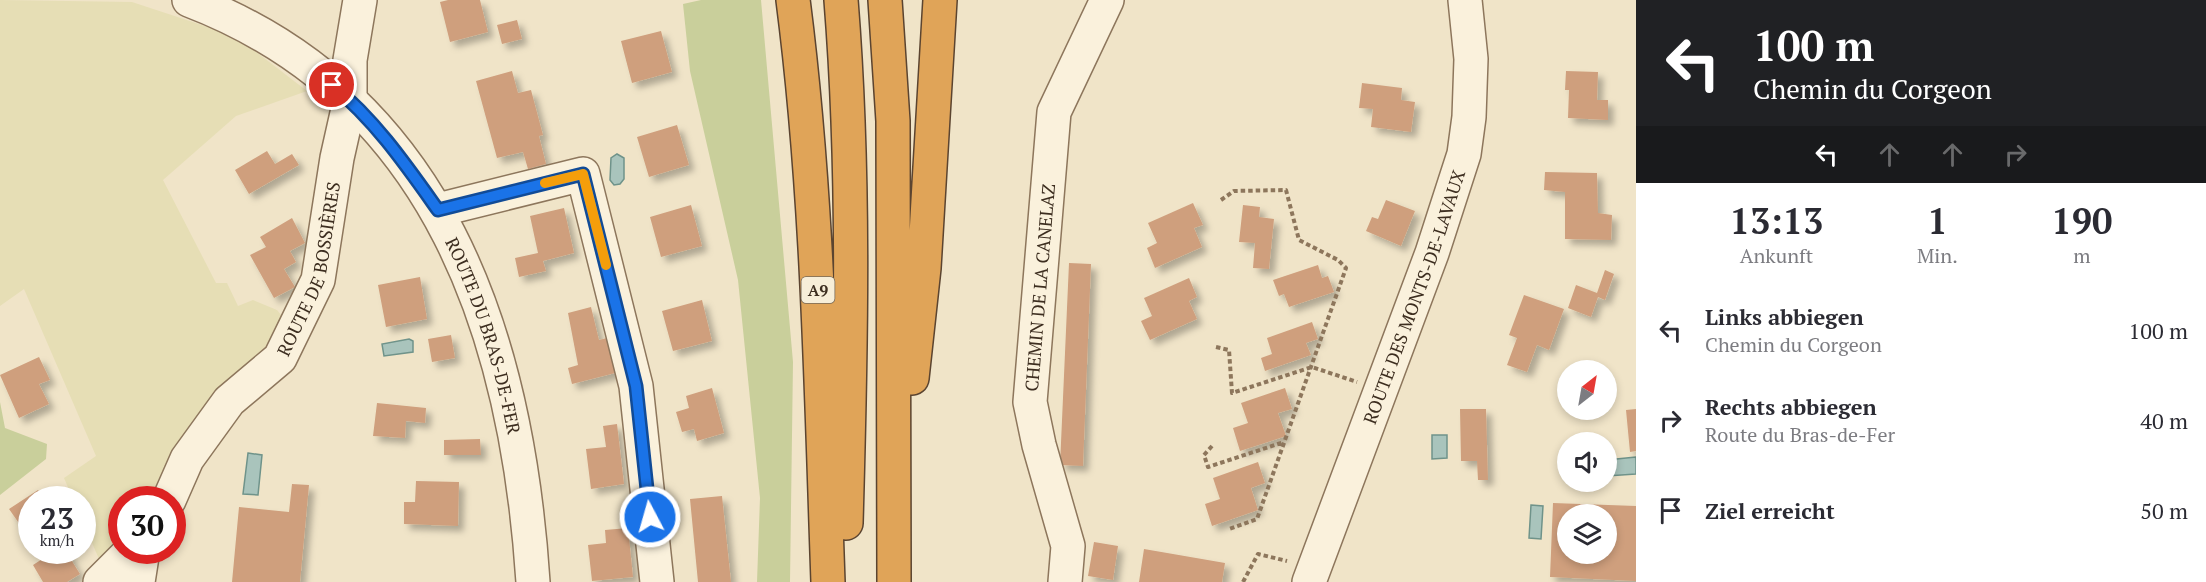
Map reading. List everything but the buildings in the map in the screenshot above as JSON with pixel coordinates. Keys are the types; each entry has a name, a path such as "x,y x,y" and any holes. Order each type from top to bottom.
{"highway":[{"name":"A9","path":"793,0 803,77 817,263 828,582"},
{"name":"A9","path":"841,0 849,160 851,359 844,582"},
{"path":"885,0 893,121 894,582"},
{"path":"895,546 924,268 940,0"}],"street":[{"name":"ROUTE DU BRAS-DE-FER","path":"189,0 266,36 314,69 351,100 395,149 438,210 464,262 500,367 514,425 533,582"},
{"name":"ROUTE DE BOSSIÈRES","path":"175,486 187,459 229,401 280,358 318,280 337,158 351,100 350,60 360,0"},
{"name":"CHEMIN DE LA CANELAZ","path":"1065,582 1068,546 1039,445 1030,402 1054,112 1107,0"},
{"name":"ROUTE DES MONTS-DE-LAVAUX","path":"1299,572 1432,253 1464,154 1469,117 1471,58 1465,0"},
{"path":"438,210 583,174 636,386 657,582"},
{"path":"100,582 118,564"},
{"path":"138,582 141,564"}],"path":[{"path":"1221,200 1234,191 1286,190 1299,240 1338,260 1346,268 1257,519 1229,529"},
{"path":"1216,347 1230,350 1232,393 1311,367 1366,385"},
{"path":"1212,446 1204,455 1208,467 1285,441"},
{"path":"1243,582 1258,554 1299,572"}],"shaded area":[{"path":"0,0 132,2 214,29 251,48 307,91 236,116 163,180 216,283 227,283 238,306 253,300 277,310 289,325 171,486 108,486 108,560 99,559 96,552 96,486 67,486 64,478 96,456 24,289 0,306"}],"green space":[{"path":"701,0 761,0 793,362 790,582 757,582 760,498 738,280 690,71 683,4"},
{"path":"0,402 5,428 47,444 46,459 0,495"}],"water":[{"path":"617,154 624,158 624,179 620,184 614,185 610,180 611,158"},
{"path":"409,339 413,341 413,352 384,356 382,344"},
{"path":"1432,435 1447,435 1447,458 1432,459"},
{"path":"248,453 262,455 258,495 243,494"},
{"path":"1636,457 1636,474 1617,475 1617,459"},
{"path":"1531,505 1543,506 1541,539 1529,538"}],"slow traffic":[{"path":"545,183 583,174 606,265"}],"route":[{"path":"332,85 351,100 395,149 438,210 583,174 636,386 650,517"}]}
